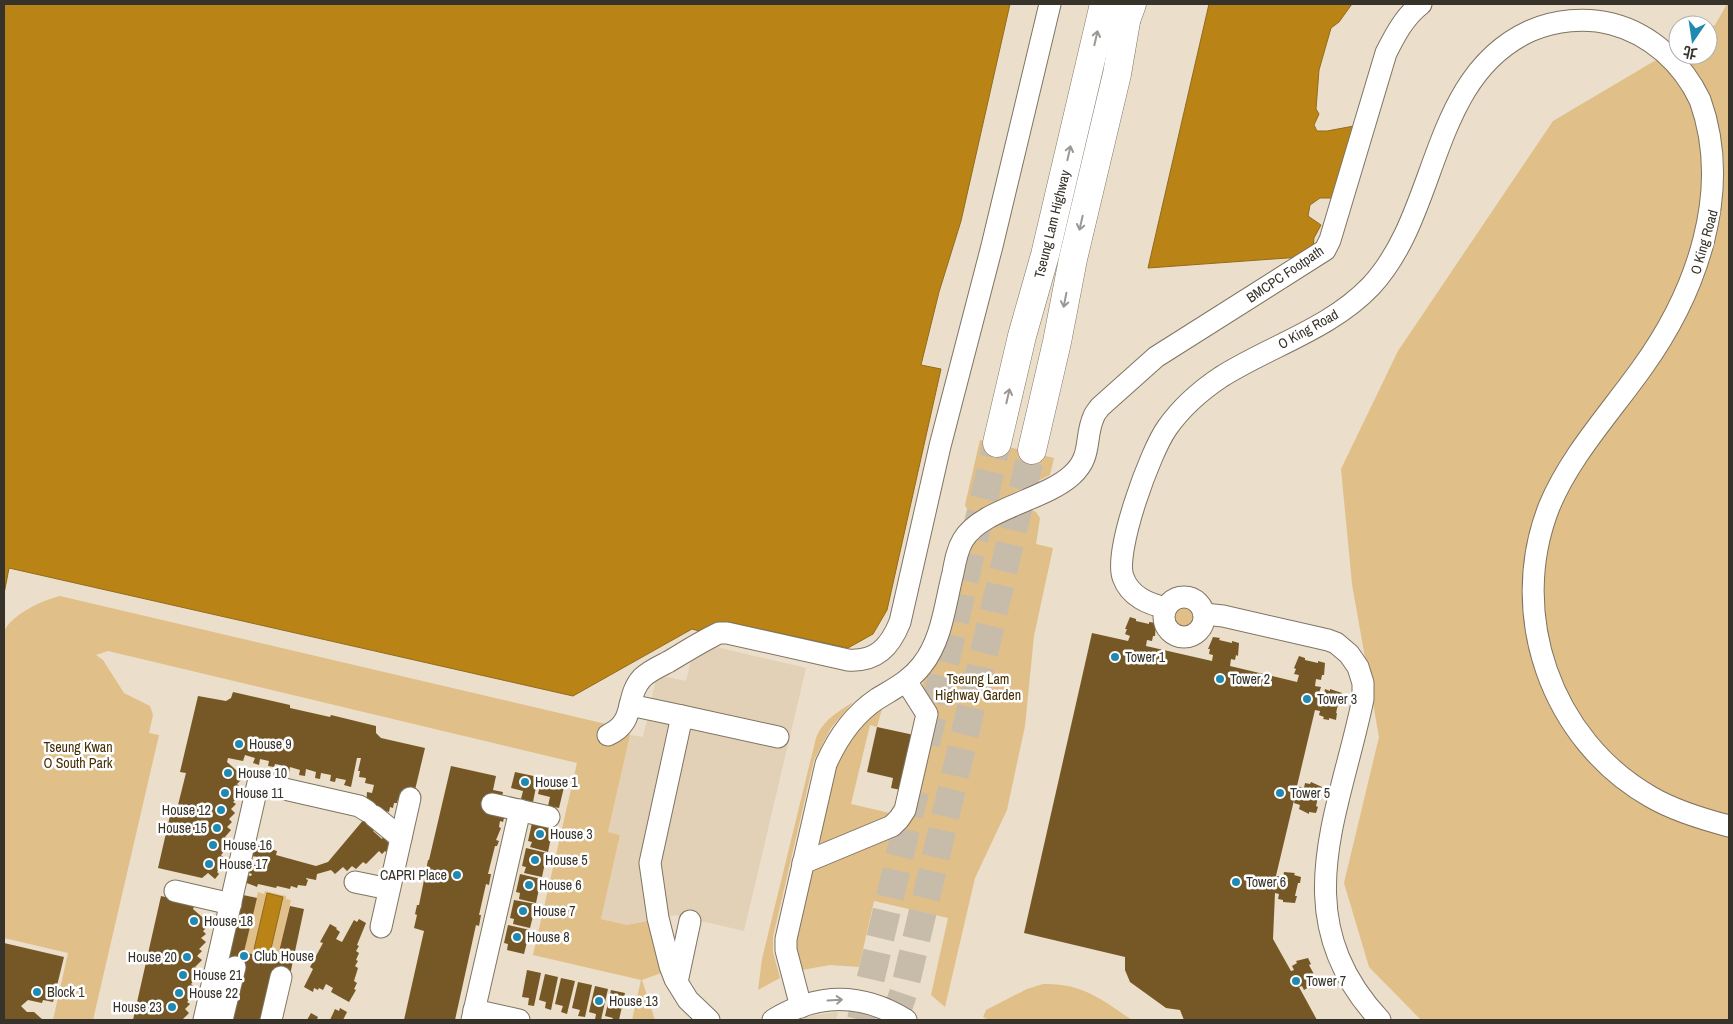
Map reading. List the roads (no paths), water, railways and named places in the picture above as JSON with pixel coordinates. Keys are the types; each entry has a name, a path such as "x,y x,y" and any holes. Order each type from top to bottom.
{"main road":[{"name":"Tseung Lam Highway","path":"997,443 1022,336 1045,254 1104,4"},
{"name":"Tseung Lam Highway","path":"1032,450 1057,342 1072,259 1117,74 1128,10"}],"street":[{"path":"608,735 616,732 624,724 634,690 643,677 719,633 727,632 848,660 861,661 872,658 882,650 895,634 900,622 940,446 992,246 1050,4"},
{"name":"BMCPC Footpath","path":"801,1007 786,950 786,939 826,764 832,749 846,728 863,710 906,681 921,667 932,650 959,549 968,534 981,522 1056,486 1073,475 1084,459 1088,449 1094,416 1100,407 1156,357 1326,248 1386,53 1399,28 1415,8 1421,4"},
{"name":"O King Road","path":"1166,608 1150,604 1135,594 1126,583 1122,568 1123,554 1141,484 1152,454 1166,430 1188,403 1219,379 1322,324 1344,309 1373,284 1401,244 1457,106 1470,83 1486,64 1514,40 1538,28 1555,23 1570,20 1593,21 1628,29 1666,53 1685,74 1700,99 1709,123 1716,153 1717,186 1715,205 1702,258 1678,313 1642,369 1574,460 1551,503 1540,535 1534,568 1533,599 1535,629 1542,658 1559,702 1596,754 1620,776 1647,795 1684,813 1729,826"},
{"path":"1188,598 1198,603 1204,614 1204,621 1198,632 1179,645 1175,634 1167,626 1165,620 1166,608 1175,599 1188,598"},
{"path":"1204,614 1223,616 1328,640 1349,654 1358,667 1363,699 1330,835 1324,883 1326,915 1334,947 1348,977 1365,1005 1380,1020"},
{"path":"803,863 892,826 905,810 927,714 906,681"},
{"path":"630,705 778,737"},
{"path":"682,716 650,863 658,918 670,966 688,1000 708,1020"},
{"path":"204,1020 258,783 359,806 401,838"},
{"path":"381,927 410,798"},
{"path":"492,804 549,817"},
{"path":"518,1020 473,1015 520,810"},
{"path":"355,882 389,889"},
{"path":"175,891 230,904"},
{"path":"677,982 690,921"},
{"path":"222,1020 235,967"},
{"path":"271,1020 282,977"},
{"path":"773,1020 788,1011 833,999 854,1000 881,1007 906,1020"}],"tunnel":[{"path":"926,744 997,443"},
{"path":"894,1020 904,991 1032,450"},
{"path":"861,1020 915,791"}],"place":[{"name":"Tower 1","path":"1115,657"},
{"name":"Tower 2","path":"1220,679"},
{"name":"Tower 3","path":"1307,699"},
{"name":"House 9","path":"239,744"},
{"name":"House 10","path":"228,773"},
{"name":"House 1","path":"525,782"},
{"name":"House 11","path":"225,793"},
{"name":"Tower 5","path":"1280,793"},
{"name":"House 12","path":"221,810"},
{"name":"House 15","path":"217,828"},
{"name":"House 3","path":"540,834"},
{"name":"House 16","path":"213,845"},
{"name":"House 5","path":"535,860"},
{"name":"House 17","path":"209,864"},
{"name":"CAPRI Place","path":"457,875"},
{"name":"Tower 6","path":"1236,882"},
{"name":"House 6","path":"529,885"},
{"name":"House 7","path":"523,911"},
{"name":"House 18","path":"194,921"},
{"name":"House 8","path":"517,937"},
{"name":"Club House","path":"244,956"},
{"name":"House 20","path":"187,957"},
{"name":"House 21","path":"183,975"},
{"name":"Tower 7","path":"1296,981"},
{"name":"Block 1","path":"37,992"},
{"name":"House 22","path":"179,993"},
{"name":"House 13","path":"599,1001"},
{"name":"House 23","path":"172,1007"}],"park label":[{"name":"Tseung Lam Highway Garden","path":"978,688"},
{"name":"Tseung Kwan O South Park","path":"78,756"}]}
